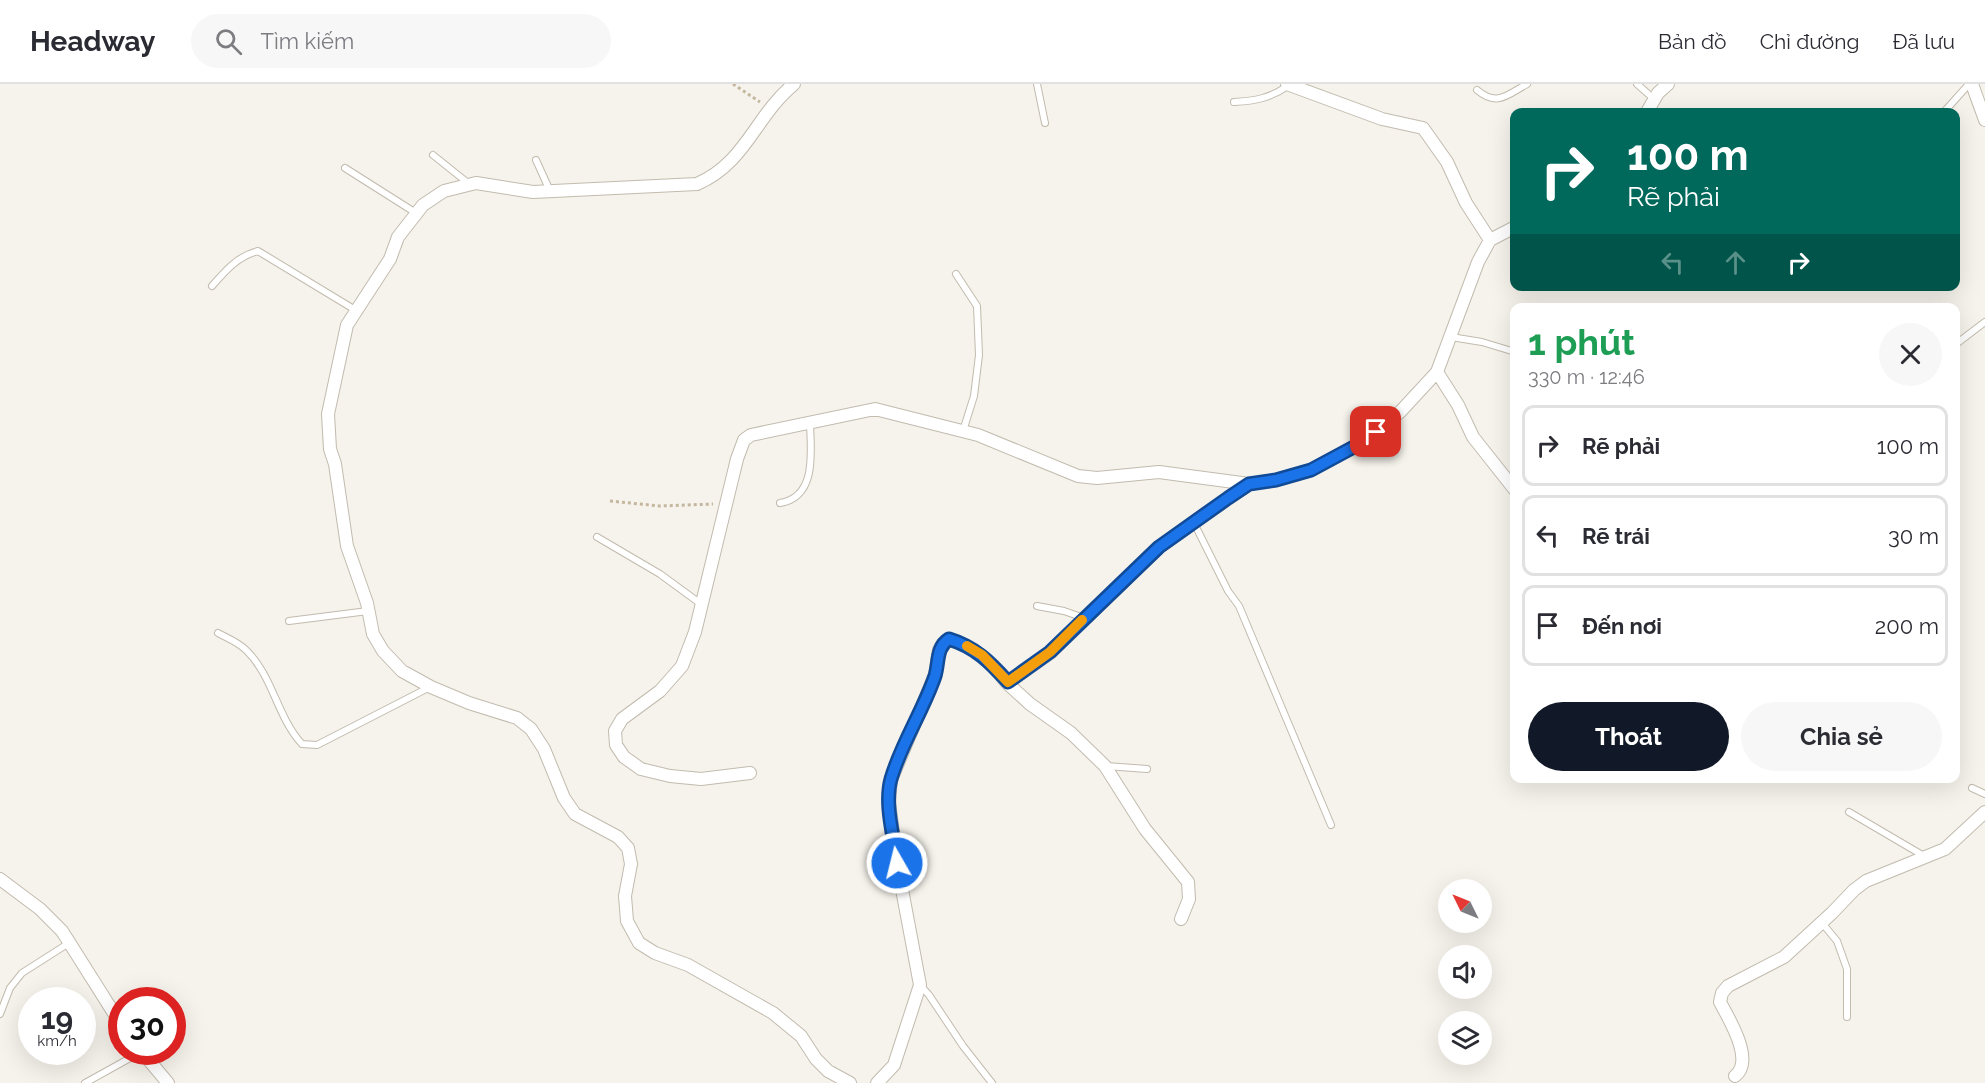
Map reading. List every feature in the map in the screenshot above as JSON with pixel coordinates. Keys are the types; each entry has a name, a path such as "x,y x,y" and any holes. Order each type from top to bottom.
{"street":[{"path":"794,84 769,108 743,150 727,167 715,176 697,184 550,192 469,184 444,191 423,205 398,237 390,259 348,325 343,338 328,414 328,435 335,464 347,546 369,611 373,634 382,651 402,671 431,687 469,703 517,718 531,729 544,749 564,798 575,814 618,837 628,848 630,864 625,896 627,921 639,943 655,953 688,965 773,1013 801,1036 816,1059 828,1071 850,1083"},
{"path":"1649,108 1668,84"},
{"path":"1971,84 1985,120"},
{"path":"1288,85 1383,119 1423,128 1447,162 1466,203 1490,240"},
{"path":"750,773 701,779 670,776 641,769 624,757 616,745 615,730 622,719 660,691 682,666 695,632 726,503 744,440 762,431 810,424 875,409 963,431 1078,476 1096,478 1160,472 1249,484 1276,480 1311,470 1363,442 1401,411 1437,372 1478,262 1490,240 1510,230"},
{"path":"1437,372 1458,405 1473,437 1510,484"},
{"path":"1008,682 1050,652 1159,547 1249,484"},
{"path":"877,1083 894,1065 920,985 897,863 889,802 891,780 935,675 939,650 945,641 949,639 958,642 982,655 1030,704 1071,733 1105,766 1145,830 1188,882 1189,899 1181,919"},
{"path":"1735,1076 1741,1067 1742,1054 1720,1002 1722,993 1728,986 1784,957 1866,881 1928,858 1954,842 1985,812"},
{"path":"0,879 40,909 62,931 108,1004"},
{"path":"152,1065 168,1083"}],"lane":[{"path":"1037,84 1046,123"},
{"path":"1477,90 1488,99 1496,100 1527,84"},
{"path":"1637,84 1654,99"},
{"path":"1948,108 1971,84"},
{"path":"1234,102 1258,100 1278,93 1288,85"},
{"path":"433,155 469,184"},
{"path":"536,160 550,192"},
{"path":"345,168 416,213"},
{"path":"212,286 229,266 246,254 258,251 357,312"},
{"path":"956,274 977,306 979,355 974,396 963,431"},
{"path":"1960,341 1985,322"},
{"path":"1451,337 1482,342 1510,350"},
{"path":"780,503 797,497 804,490 811,456 810,424"},
{"path":"1194,523 1228,591 1239,606 1331,825"},
{"path":"597,537 660,574 702,604"},
{"path":"1037,606 1064,611 1084,618"},
{"path":"289,621 369,611"},
{"path":"218,633 248,651 263,672 292,733 302,744 317,745 381,715 431,687"},
{"path":"1105,766 1147,769"},
{"path":"1972,788 1985,794"},
{"path":"1849,812 1928,858"},
{"path":"1822,923 1838,941 1847,969 1847,1017"},
{"path":"0,1014 10,988 22,973 69,943"},
{"path":"920,985 929,994 963,1046 992,1083"},
{"path":"84,1083 117,1065"}],"path":[{"path":"733,84 769,108"},
{"path":"610,501 660,506 726,503"}],"slow traffic":[{"path":"967,646 982,655 1008,682 1050,652 1082,620"}],"route":[{"path":"897,863 889,802 891,780 935,675 939,650 945,641 949,639 970,647 982,655 1008,682 1050,652 1159,547 1228,498 1249,484 1276,480 1311,470 1363,442 1376,432"}]}
